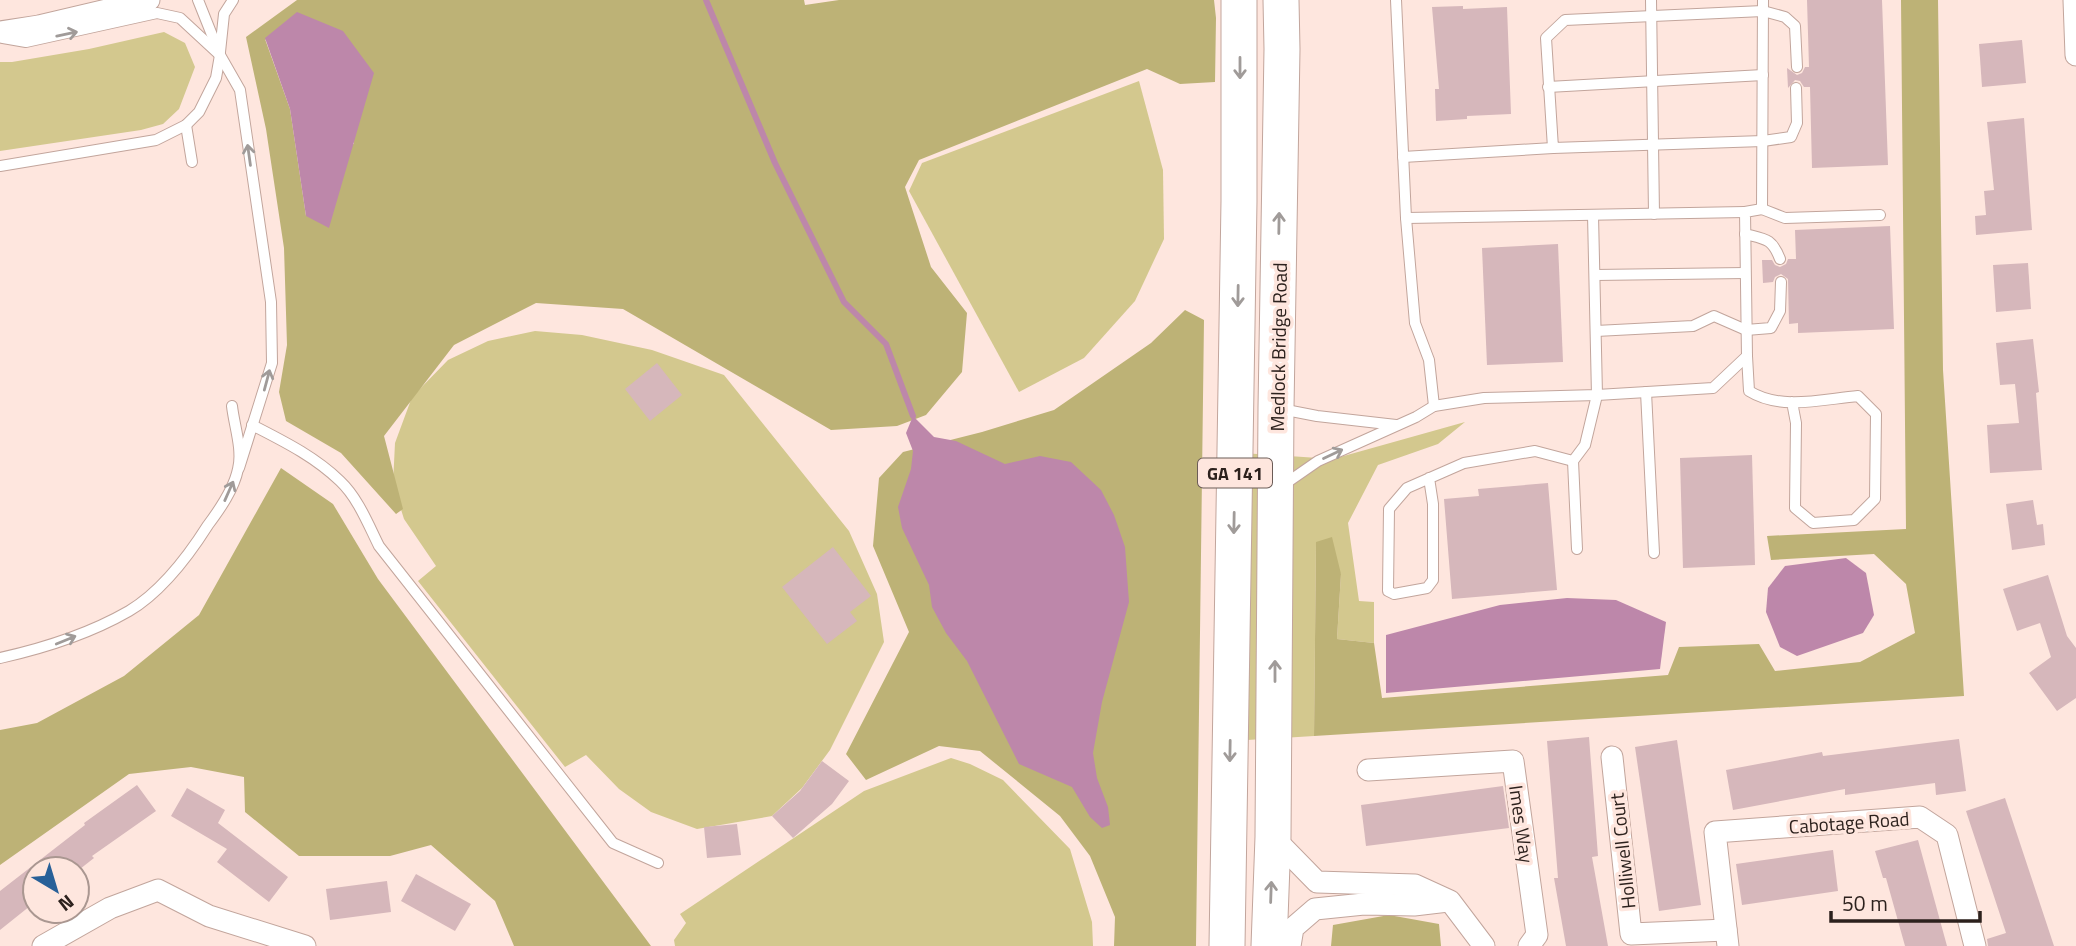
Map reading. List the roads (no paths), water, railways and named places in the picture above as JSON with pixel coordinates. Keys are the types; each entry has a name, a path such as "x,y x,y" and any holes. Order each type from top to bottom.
{"highway":[{"name":"GA 141","path":"1227,946 1239,0"},
{"name":"Medlock Bridge Road","path":"1269,946 1273,837 1281,0"}],"street":[{"path":"0,32 39,26 149,0"},
{"path":"2074,0 2076,55"},
{"name":"Holliwell Court","path":"1612,757 1631,934 1727,938"},
{"name":"Imes Way","path":"1368,770 1513,761 1537,935 1529,946"},
{"name":"Cabotage Road","path":"1727,938 1715,831 1920,817 1947,835 1975,946"},
{"path":"1273,837 1317,882 1415,885 1450,901 1484,946"},
{"path":"43,946 110,908 158,890 209,916 305,946"},
{"path":"1290,946 1293,928 1315,909 1450,901"}],"lane":[{"path":"0,658 45,648 89,631 131,610 170,577 223,503 239,468 272,363 271,302 240,90 220,55 198,0"},
{"path":"0,166 156,139 186,125 199,113 216,78 224,14 233,0"},
{"path":"1396,0 1406,218 1415,323 1429,360 1434,406"},
{"path":"1651,0 1654,214"},
{"path":"1553,148 1546,38 1564,20 1651,16 1763,5 1795,26 1797,67"},
{"path":"1762,209 1763,5"},
{"path":"0,37 26,42 157,13 180,18 220,55"},
{"path":"1548,87 1763,75"},
{"path":"1403,157 1553,148 1763,141 1791,137 1797,123 1796,88"},
{"path":"186,125 192,162"},
{"path":"1406,218 1745,212 1762,209 1786,218 1880,215"},
{"path":"1745,212 1749,391 1762,399 1792,402 1858,396 1877,414 1875,499 1854,520 1813,523 1795,508 1796,423 1792,402"},
{"path":"1577,550 1573,461 1585,445 1597,395 1594,215"},
{"path":"1745,234 1775,244 1780,259"},
{"path":"1595,275 1745,273"},
{"path":"1596,331 1693,326 1714,316 1746,330 1771,328 1780,311 1781,282"},
{"path":"1276,491 1318,461 1416,417 1434,406 1484,398 1713,388 1747,356"},
{"path":"1646,392 1654,554"},
{"path":"232,406 239,468"},
{"path":"1276,408 1317,416 1395,425"},
{"path":"252,425 304,452 341,482 363,514 379,546 613,843 658,863"},
{"path":"1429,478 1433,504 1433,580 1427,588 1394,594 1388,591 1388,509 1407,488 1429,478 1464,463 1535,451 1573,461"}],"waterway":[{"path":"706,0 775,163 844,302 886,344 913,416"}]}
